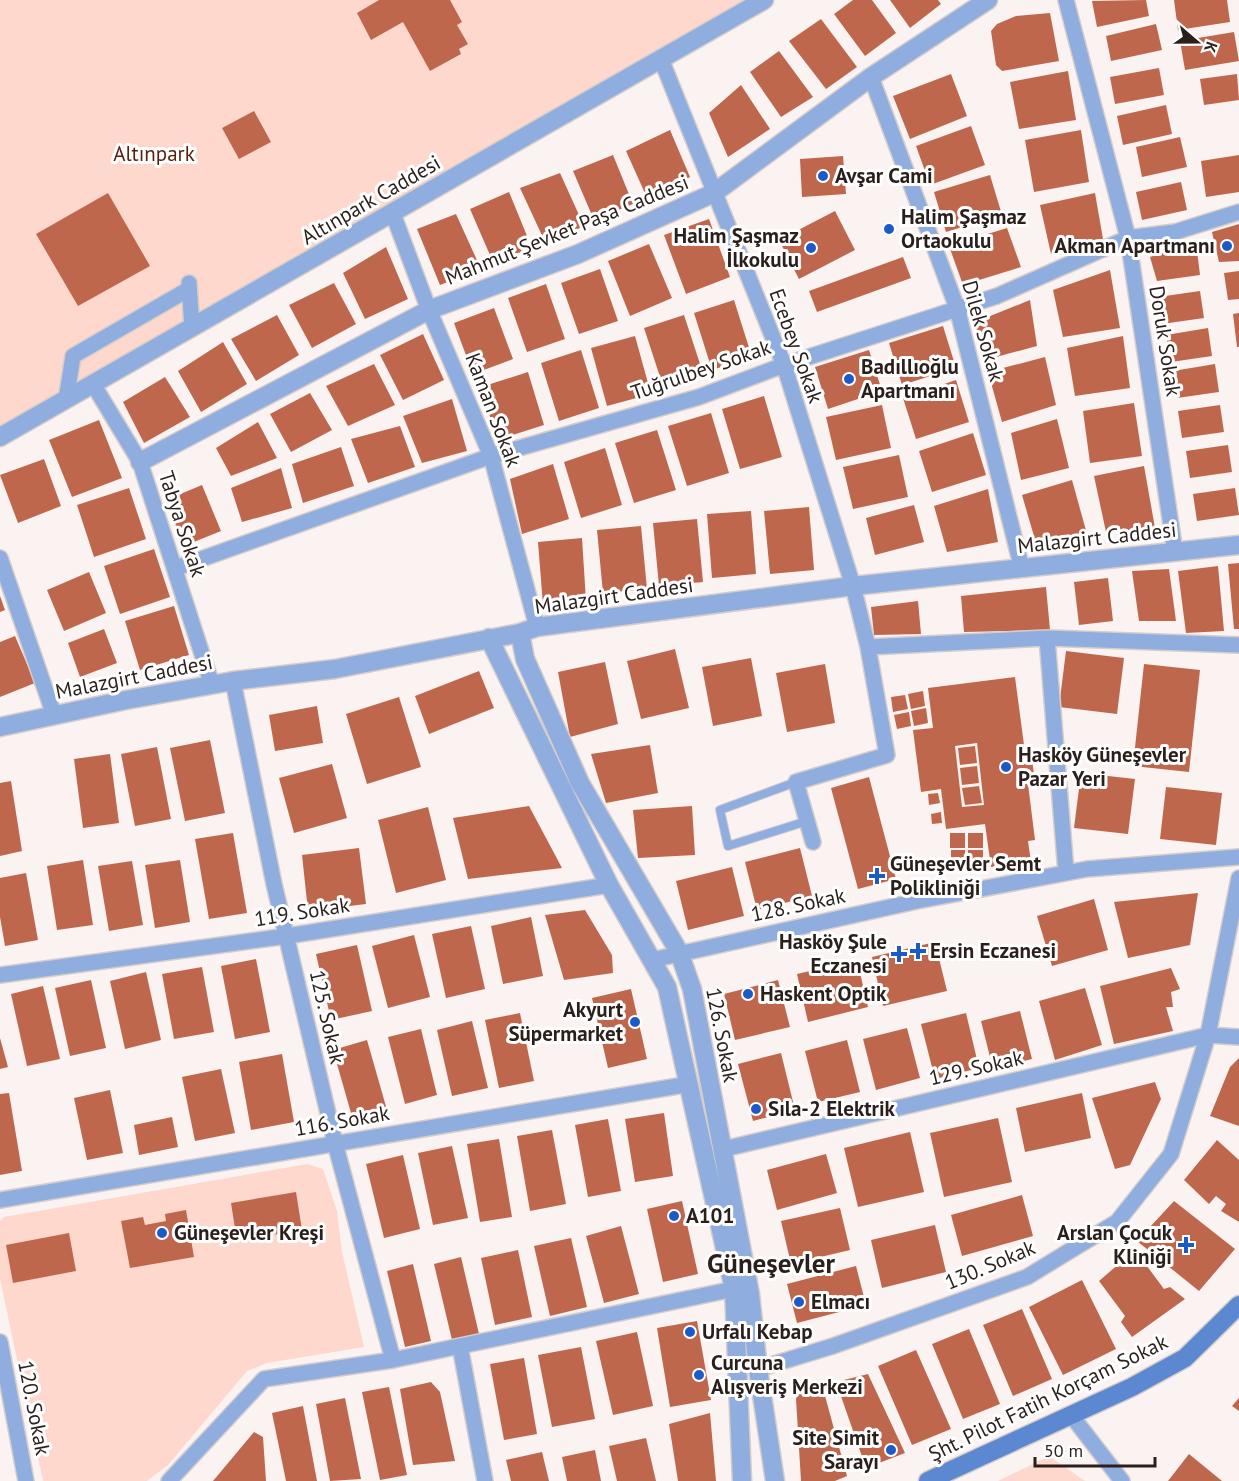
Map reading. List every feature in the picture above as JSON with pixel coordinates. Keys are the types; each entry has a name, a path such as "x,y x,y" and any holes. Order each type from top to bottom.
{"main road":[{"name":"Şht. Pilot Fatih Korçam Sokak","path":"928,1481 1132,1387 1185,1358 1239,1305"}],"street":[{"name":"Altınpark Caddesi","path":"0,437 764,0"},
{"name":"Mahmut Şevket Paşa Caddesi","path":"140,462 429,310 578,254 714,194 871,77 988,0"},
{"name":"Doruk Sokak","path":"1066,0 1128,238 1175,552"},
{"name":"Ecebey Sokak","path":"662,58 714,194 784,364 853,586 868,647 887,755 796,782"},
{"name":"Dilek Sokak","path":"871,77 957,308 1022,569"},
{"name":"Tuğrulbey Sokak","path":"176,568 491,456 699,396 784,364 997,296 1128,238 1175,232 1239,212"},
{"name":"Kaman Sokak","path":"393,214 429,310 491,456 528,630"},
{"path":"66,400 73,356 189,286 192,328"},
{"name":"Tabya Sokak","path":"93,384 140,462 212,685"},
{"name":"Malazgirt Caddesi","path":"0,727 233,681 334,669 528,630 853,586 1239,545"},
{"path":"0,558 54,715"},
{"name":"126. Sokak","path":"528,630 525,659 580,783 679,952 692,989 750,1294 758,1369 775,1481"},
{"name":"126. Sokak","path":"489,638 609,885 667,987 734,1289 742,1481"},
{"path":"1047,638 1066,873"},
{"path":"868,647 1047,638 1239,645"},
{"name":"125. Sokak","path":"233,681 287,936 335,1143 393,1360"},
{"path":"796,782 813,842"},
{"name":"128. Sokak","path":"652,960 679,952 1087,868 1239,856"},
{"name":"130. Sokak","path":"758,1369 833,1346 1027,1277 1117,1222 1171,1154 1208,1035 1239,878"},
{"name":"119. Sokak","path":"0,975 287,936 609,885"},
{"name":"129. Sokak","path":"724,1149 1208,1035 1239,1037"},
{"name":"116. Sokak","path":"0,1200 690,1084"},
{"path":"169,1481 264,1379 393,1360 734,1289"},
{"name":"120. Sokak","path":"0,1342 26,1481"},
{"path":"460,1346 485,1481"},
{"path":"1071,1415 1122,1481"}],"lane":[{"path":"796,782 720,810 728,846 807,821"}],"green space":[{"name":"Altınpark","path":"0,0 764,0 0,437"},
{"path":"307,1164 323,1169 337,1211 342,1252 364,1347 267,1363 247,1371 168,1465 147,1481 43,1481 0,1279 0,1221 4,1217"},
{"path":"1049,1456 1085,1481 998,1481"}],"building":[{"path":"379,0 450,0 462,22 457,25 468,44 459,49 461,54 430,71 403,22 371,40 357,13"},
{"path":"853,0 872,0 896,33 865,56 834,14"},
{"path":"890,0 938,0 941,4 910,28"},
{"path":"1146,0 1149,16 1097,27 1092,1"},
{"path":"1174,0 1227,0 1230,22 1178,30"},
{"path":"1050,13 1059,61 1002,71 996,65 991,31 997,24 1016,16"},
{"path":"821,19 857,67 826,89 789,41"},
{"path":"1156,24 1162,50 1111,61 1106,36"},
{"path":"1234,32 1239,61 1185,70 1180,41"},
{"path":"779,51 813,97 781,117 750,72"},
{"path":"1159,68 1164,95 1115,104 1110,77"},
{"path":"1068,71 1076,120 1019,129 1010,82"},
{"path":"951,74 967,116 910,139 893,96"},
{"path":"1237,74 1239,100 1204,105 1200,79"},
{"path":"741,85 770,129 728,157 709,113"},
{"path":"1166,105 1172,134 1123,145 1117,116"},
{"path":"254,111 271,142 239,159 222,128"},
{"path":"971,126 985,165 930,185 916,146"},
{"path":"670,130 690,177 648,200 626,151"},
{"path":"1081,130 1089,182 1034,192 1025,140"},
{"path":"1180,137 1187,167 1142,177 1136,147"},
{"path":"613,155 633,204 594,220 573,171"},
{"path":"1239,155 1239,192 1206,197 1201,161"},
{"name":"Avşar Cami","path":"843,156 846,194 802,197 800,159"},
{"path":"560,173 584,226 546,244 520,188"},
{"path":"990,175 1002,215 946,232 934,192"},
{"path":"1181,182 1187,210 1142,220 1136,192"},
{"path":"509,192 532,248 493,262 470,209"},
{"path":"108,193 150,266 78,306 36,234"},
{"path":"1095,193 1103,239 1051,254 1040,205"},
{"path":"835,211 855,250 799,279 779,240"},
{"path":"456,214 481,269 440,285 417,229"},
{"path":"709,219 730,277 686,294 664,235"},
{"name":"Akman Apartmanı","path":"1239,224 1239,261 1219,262 1212,232"},
{"path":"1007,228 1021,267 963,285 949,246"},
{"path":"1196,242 1200,275 1157,281 1150,257"},
{"path":"649,244 672,298 630,316 608,261"},
{"path":"386,247 408,299 365,319 343,273"},
{"path":"903,257 911,278 817,312 809,291"},
{"path":"600,269 618,321 579,334 561,283"},
{"path":"1110,270 1120,328 1063,337 1053,290"},
{"path":"1239,271 1239,299 1228,300 1224,273"},
{"path":"334,283 356,324 312,348 289,305"},
{"path":"546,284 565,339 527,352 508,298"},
{"path":"1200,291 1204,318 1162,324 1158,297"},
{"path":"734,300 752,357 712,370 694,313"},
{"path":"1030,300 1037,346 985,360 973,323"},
{"path":"494,308 513,359 473,374 454,323"},
{"path":"1239,313 1239,347 1237,347 1233,314"},
{"path":"277,315 299,355 256,381 231,339"},
{"path":"684,315 703,373 663,386 644,328"},
{"path":"943,326 956,368 902,385 889,343"},
{"path":"1208,328 1212,356 1171,362 1166,335"},
{"path":"423,334 444,380 403,400 380,355"},
{"path":"635,336 651,394 607,406 591,348"},
{"path":"1123,336 1130,388 1075,396 1067,348"},
{"path":"223,342 247,384 201,412 178,371"},
{"path":"581,350 599,408 559,421 541,363"},
{"name":"Badıllıoğlu Apartmanı","path":"869,350 882,391 828,409 815,367"},
{"path":"1045,357 1056,405 1002,422 988,372"},
{"path":"374,364 395,405 348,426 326,386"},
{"path":"1215,364 1219,392 1177,398 1173,371"},
{"path":"528,372 544,425 497,440 481,387"},
{"path":"165,377 190,417 144,443 123,402"},
{"path":"956,380 969,422 916,439 903,398"},
{"path":"310,393 332,430 291,452 270,414"},
{"path":"764,396 782,457 740,469 722,409"},
{"path":"452,399 467,451 422,463 403,416"},
{"path":"1134,403 1142,456 1090,463 1083,411"},
{"path":"882,405 891,448 836,460 826,417"},
{"path":"1220,405 1224,432 1182,438 1178,411"},
{"path":"711,413 729,473 687,486 668,426"},
{"path":"1057,419 1069,468 1021,480 1011,433"},
{"path":"99,420 122,478 72,497 49,440"},
{"path":"258,422 277,458 231,476 216,448"},
{"path":"400,426 415,467 368,483 351,439"},
{"path":"657,430 676,490 634,503 615,443"},
{"path":"973,433 986,475 932,492 919,451"},
{"path":"1228,445 1232,472 1190,478 1186,451"},
{"path":"341,447 354,486 303,503 292,464"},
{"path":"605,448 622,505 581,518 564,462"},
{"path":"899,455 908,497 853,509 843,467"},
{"path":"44,459 61,506 18,523 0,475"},
{"path":"553,464 569,519 522,534 510,479"},
{"path":"1144,466 1155,528 1106,532 1094,476"},
{"path":"281,468 292,508 242,522 231,488"},
{"path":"1072,480 1087,534 1036,543 1022,495"},
{"path":"202,485 221,531 184,546 166,500"},
{"path":"129,488 146,539 94,557 77,505"},
{"path":"1235,488 1239,515 1197,521 1193,494"},
{"path":"988,489 998,542 947,552 934,506"},
{"path":"914,505 924,542 875,555 866,518"},
{"path":"809,507 814,570 770,574 764,511"},
{"path":"751,511 756,574 712,578 707,514"},
{"path":"697,519 703,582 659,586 653,523"},
{"path":"641,526 647,589 603,593 597,530"},
{"path":"582,538 586,601 543,605 538,542"},
{"path":"154,549 170,597 120,614 104,566"},
{"path":"1239,563 1239,629 1234,629 1228,564"},
{"path":"1218,566 1224,631 1186,633 1178,571"},
{"path":"1169,569 1176,621 1139,621 1132,571"},
{"path":"89,572 106,613 64,631 47,590"},
{"path":"1108,578 1113,621 1079,625 1074,582"},
{"path":"1046,587 1050,630 964,632 961,596"},
{"path":"0,596 5,610 0,612"},
{"path":"918,601 921,634 874,635 871,607"},
{"path":"174,606 189,655 140,670 125,621"},
{"path":"104,629 117,663 80,677 68,643"},
{"path":"15,636 35,683 0,697 0,642"},
{"path":"675,649 689,708 641,719 627,661"},
{"path":"1066,651 1124,658 1117,714 1059,707"},
{"path":"751,658 762,716 713,726 702,667"},
{"path":"605,662 618,724 570,737 558,672"},
{"path":"825,664 835,723 787,732 776,673"},
{"path":"1144,664 1200,670 1189,772 1133,766"},
{"path":"479,671 494,708 429,734 415,696"},
{"name":"Hasköy Güneşevler Pazar Yeri","path":"1015,677 1026,760 1032,759 1034,775 1027,776 1035,840 1028,841 1031,862 991,867 985,824 946,829 941,789 921,792 913,730 933,728 928,688","holes":["977,743 984,805 962,807 955,746"]},
{"path":"923,691 925,706 911,709 908,694"},
{"path":"905,695 908,709 893,712 891,697"},
{"path":"399,697 421,767 367,784 346,714"},
{"path":"317,706 323,743 275,751 269,715"},
{"path":"926,708 928,723 914,726 911,711"},
{"path":"909,712 911,726 897,729 894,715"},
{"path":"210,740 225,813 185,821 170,748"},
{"path":"650,745 658,793 606,803 591,754"},
{"path":"975,746 977,763 960,765 958,748"},
{"path":"157,747 171,819 135,826 121,754"},
{"path":"110,754 119,823 83,828 74,759"},
{"path":"332,764 347,818 294,833 279,778"},
{"path":"977,766 979,783 962,785 960,768"},
{"path":"1081,773 1135,779 1128,834 1074,828"},
{"path":"869,777 896,879 858,889 831,788"},
{"path":"11,781 22,851 0,856 0,783"},
{"path":"979,786 982,803 965,805 962,788"},
{"path":"1166,787 1222,793 1216,845 1160,839"},
{"path":"938,793 940,803 929,805 928,794"},
{"path":"529,806 562,868 468,879 453,818"},
{"path":"692,806 695,855 638,858 633,810"},
{"path":"428,807 446,880 396,893 378,820"},
{"path":"941,812 942,823 932,824 931,814"},
{"path":"233,833 247,913 209,919 195,839"},
{"path":"950,833 965,833 965,848 950,848"},
{"path":"968,833 983,833 983,848 968,848"},
{"path":"359,848 366,904 308,911 302,855"},
{"path":"800,848 812,896 757,910 745,862"},
{"path":"951,850 965,850 965,865 951,865"},
{"path":"968,850 983,850 983,865 968,865"},
{"path":"83,860 93,925 57,930 47,866"},
{"path":"180,860 190,922 155,928 145,865"},
{"path":"132,861 143,925 109,931 98,866"},
{"path":"732,867 744,916 688,930 676,881"},
{"path":"26,873 38,940 5,946 0,917 0,878"},
{"path":"1198,893 1190,945 1128,958 1114,902"},
{"path":"1094,899 1108,950 1052,966 1037,916"},
{"path":"585,910 612,955 613,973 564,980 545,915"},
{"path":"531,917 543,976 503,984 491,926"},
{"path":"471,926 485,989 446,998 432,934"},
{"path":"414,935 430,997 388,1008 372,946"},
{"path":"935,942 947,991 883,1006 872,957"},
{"path":"357,945 372,1011 331,1020 316,954"},
{"path":"256,959 270,1032 235,1039 221,966"},
{"path":"857,960 868,1007 808,1022 797,974"},
{"path":"202,967 214,1032 174,1039 162,974"},
{"path":"1171,968 1180,989 1171,992 1173,1007 1166,1007 1173,1031 1114,1044 1100,986"},
{"path":"146,972 161,1040 125,1049 110,981"},
{"path":"91,980 106,1048 70,1056 55,988"},
{"path":"778,980 790,1027 735,1040 724,994"},
{"path":"43,986 60,1059 27,1066 11,994"},
{"path":"1085,988 1102,1045 1055,1060 1039,1001"},
{"path":"631,989 647,1059 608,1068 592,998"},
{"path":"1020,1011 1032,1059 993,1069 981,1021"},
{"path":"520,1013 534,1081 499,1088 485,1020"},
{"path":"966,1013 979,1068 935,1079 921,1024"},
{"path":"472,1021 488,1088 452,1096 437,1030"},
{"path":"907,1028 920,1078 876,1090 863,1039"},
{"path":"421,1029 437,1095 405,1104 388,1037"},
{"path":"0,1038 8,1067 0,1069"},
{"path":"367,1040 387,1110 353,1120 333,1050"},
{"path":"847,1040 860,1092 818,1102 805,1051"},
{"path":"781,1053 795,1110 753,1121 738,1064"},
{"path":"282,1054 294,1122 251,1130 239,1062"},
{"path":"1239,1058 1239,1126 1210,1116 1230,1067"},
{"path":"221,1069 235,1133 195,1141 182,1077"},
{"path":"1155,1082 1161,1099 1130,1165 1115,1169 1092,1098"},
{"path":"110,1090 123,1153 87,1160 74,1098"},
{"path":"9,1093 22,1171 0,1175 0,1094"},
{"path":"1082,1093 1091,1138 1025,1152 1016,1108"},
{"path":"664,1113 673,1176 635,1182 625,1119"},
{"path":"172,1117 178,1147 139,1155 134,1125"},
{"path":"998,1118 1012,1182 944,1197 930,1133"},
{"path":"608,1119 621,1191 588,1197 575,1125"},
{"path":"552,1130 566,1204 530,1211 517,1136"},
{"path":"910,1132 924,1192 858,1207 844,1148"},
{"path":"499,1139 512,1217 480,1222 467,1144"},
{"path":"1217,1140 1239,1160 1239,1222 1221,1211 1226,1204 1216,1196 1209,1204 1184,1180"},
{"path":"452,1146 468,1218 433,1225 418,1153"},
{"path":"826,1154 837,1193 777,1210 767,1170"},
{"path":"403,1155 420,1229 384,1238 366,1164"},
{"path":"296,1192 302,1230 237,1241 231,1203"},
{"path":"1022,1195 1033,1236 962,1256 951,1215"},
{"path":"682,1201 698,1274 663,1282 647,1209"},
{"name":"Arslan Çocuk Kliniği","path":"1174,1201 1235,1249 1199,1291 1137,1241"},
{"path":"840,1208 850,1250 791,1264 781,1221"},
{"path":"186,1210 194,1257 130,1268 121,1221 143,1217 145,1225 166,1221 165,1214"},
{"path":"935,1225 946,1272 882,1288 871,1240"},
{"path":"621,1226 639,1294 604,1303 586,1236"},
{"path":"69,1233 76,1271 13,1283 6,1245"},
{"path":"571,1238 587,1307 550,1316 534,1246"},
{"path":"518,1250 532,1317 495,1325 481,1258"},
{"path":"1135,1250 1164,1289 1170,1287 1185,1299 1132,1337 1121,1322 1125,1316 1099,1281"},
{"path":"461,1257 479,1334 452,1340 434,1264"},
{"path":"413,1264 431,1341 405,1347 387,1271"},
{"path":"856,1266 866,1305 797,1323 787,1284"},
{"path":"1082,1280 1116,1349 1063,1375 1029,1307"},
{"path":"1022,1309 1052,1379 1013,1396 983,1325"},
{"path":"697,1321 711,1400 670,1407 657,1328"},
{"path":"969,1329 1000,1404 963,1419 932,1344"},
{"path":"637,1332 653,1406 613,1415 596,1341"},
{"path":"581,1347 595,1419 552,1427 538,1355"},
{"path":"916,1350 951,1429 912,1445 878,1366"},
{"path":"524,1358 537,1434 504,1440 490,1364"},
{"path":"868,1374 905,1453 866,1468 836,1382"},
{"path":"431,1382 440,1392 455,1461 413,1465 400,1389"},
{"path":"822,1385 847,1476 835,1481 801,1481 796,1399 799,1391"},
{"path":"389,1387 407,1475 380,1480 362,1392"},
{"path":"345,1398 361,1479 330,1481 316,1404"},
{"path":"1239,1398 1239,1411 1232,1406"},
{"path":"303,1406 317,1481 286,1481 272,1413"},
{"path":"710,1413 716,1481 678,1481 669,1424"},
{"path":"254,1432 263,1437 266,1481 213,1481"},
{"path":"646,1438 656,1481 617,1481 609,1446"},
{"path":"595,1450 601,1481 567,1481 562,1457"},
{"path":"542,1452 549,1481 511,1481 506,1460"},
{"path":"1189,1454 1222,1481 1168,1481"}],"place":[{"name":"Avşar Cami","path":"823,176"},
{"name":"Halim Şaşmaz Ortaokulu","path":"889,229"},
{"name":"Akman Apartmanı","path":"1227,246"},
{"name":"Halim Şaşmaz İlkokulu","path":"811,248"},
{"name":"Badıllıoğlu Apartmanı","path":"849,379"},
{"name":"Hasköy Güneşevler Pazar Yeri","path":"1006,767"},
{"name":"Güneşevler Semt Polikliniği","path":"877,876"},
{"name":"Ersin Eczanesi","path":"918,951"},
{"name":"Hasköy Şule Eczanesi","path":"899,954"},
{"name":"Haskent Optik","path":"748,994"},
{"name":"Akyurt Süpermarket","path":"635,1022"},
{"name":"Sıla-2 Elektrik","path":"756,1109"},
{"name":"A101","path":"674,1216"},
{"name":"Güneşevler Kreşi","path":"162,1233"},
{"name":"Arslan Çocuk Kliniği","path":"1186,1245"},
{"name":"Elmacı","path":"799,1302"},
{"name":"Urfalı Kebap","path":"690,1332"},
{"name":"Curcuna Alışveriş Merkezi","path":"699,1375"},
{"name":"Site Simit Sarayı","path":"891,1450"}],"district":[{"name":"Güneşevler","path":"771,1264"}]}
